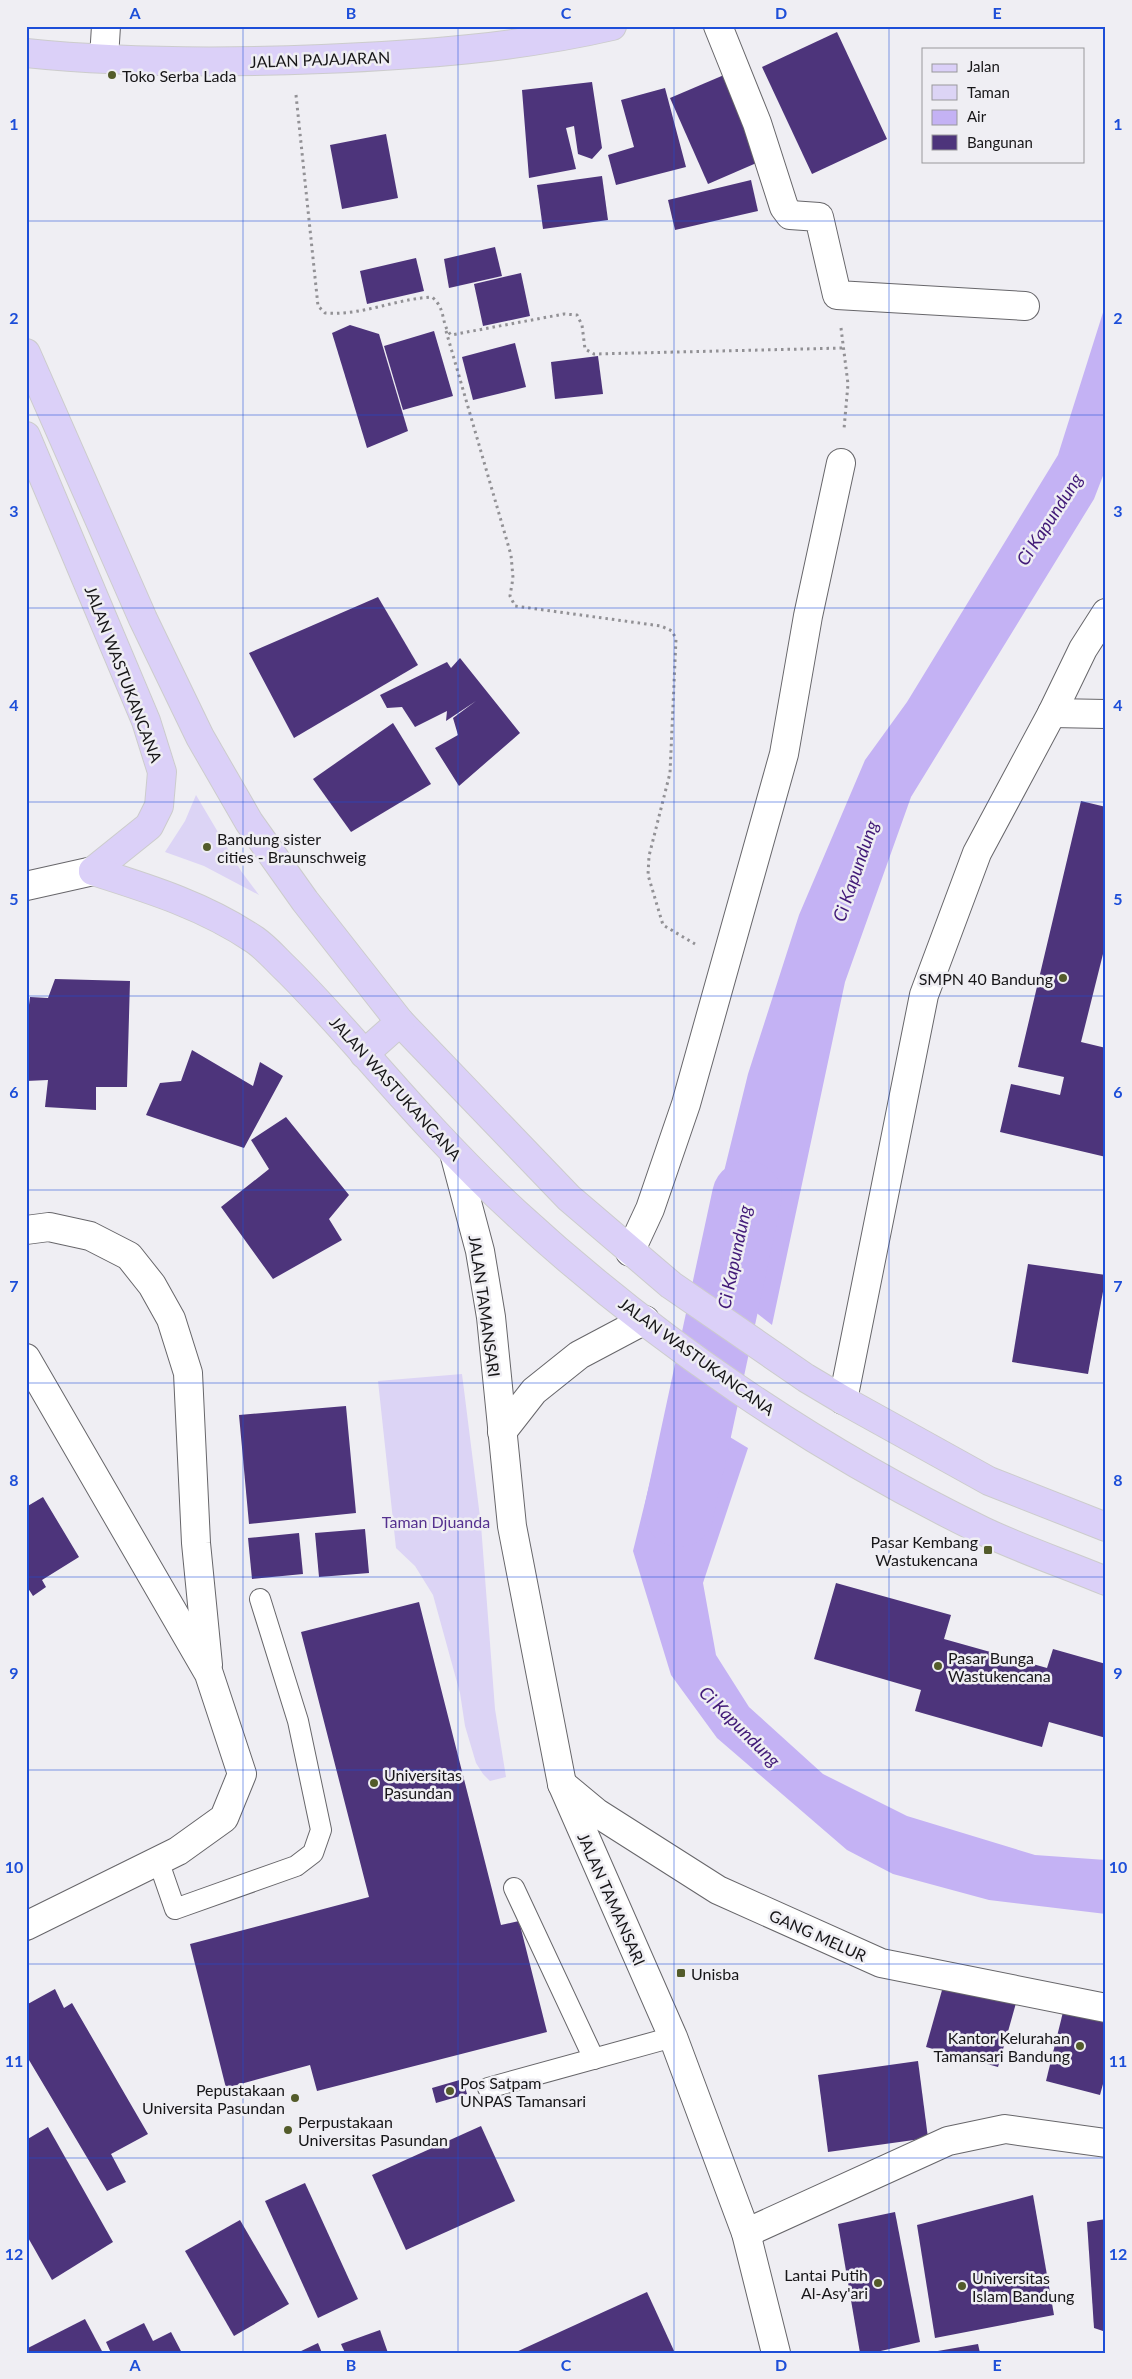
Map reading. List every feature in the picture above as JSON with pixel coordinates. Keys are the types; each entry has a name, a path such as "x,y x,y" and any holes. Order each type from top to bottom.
{"main road":[{"name":"JALAN PAJAJARAN","path":"26,53 234,63 401,56 566,36 612,26"},
{"path":"26,353 143,619 200,737 249,822 305,901 400,1022 569,1198 671,1285 806,1378 843,1400 989,1481 1106,1527"},
{"name":"JALAN WASTUKANCANA","path":"26,436 146,721 162,772 158,806 149,826 93,872"},
{"name":"JALAN WASTUKANCANA","path":"93,872 156,891 203,909 257,942 308,990 454,1153 516,1213 582,1270 651,1325 783,1419 844,1456 982,1530 1106,1581"},
{"path":"364,1054 400,1022"}],"street":[{"path":"104,58 106,26"},
{"path":"718,26 757,123 784,207 790,215 819,216 837,295 1025,306"},
{"path":"630,1252 650,1209 686,1104 784,754 808,616 841,463"},
{"path":"843,1400 924,995 977,853 1052,713 1083,649 1106,613"},
{"path":"1052,713 1106,714"},
{"path":"26,886 93,872"},
{"name":"JALAN TAMANSARI","path":"454,1153 480,1251 491,1317 512,1526 562,1784 673,2037 746,2233 776,2353"},
{"path":"26,1230 49,1227 90,1236 129,1256 152,1285 171,1319 188,1373 196,1543 209,1674"},
{"path":"502,1432 534,1391 579,1355 651,1325"},
{"path":"26,1358 209,1674 242,1774 224,1818 178,1850 26,1926"},
{"name":"GANG MELUR","path":"562,1784 597,1813 718,1890 881,1963 1106,2008"},
{"path":"746,2233 948,2141 1005,2129 1106,2143"}],"lane":[{"path":"158,1860 175,1909 296,1866 313,1853 321,1830 302,1739 260,1599"},
{"path":"514,1888 594,2059"},
{"path":"488,2088 673,2037"}],"path":[{"path":"293,60 318,306 325,314 345,315 408,299 432,298 439,303 511,555 513,578 511,602 515,606 661,626 672,631 676,639 670,773 649,856 648,875 663,925 725,962"},
{"path":"837,295 848,384 841,463"},
{"path":"446,330 450,335 456,335 564,314 577,315 582,325 585,349 594,354 844,348"}],"green space":[{"path":"196,795 241,871 259,895 204,866 165,852 185,821"},
{"name":"Taman Djuanda","path":"462,1374 481,1525 495,1709 506,1777 490,1781 476,1763 465,1726 460,1693 433,1595 415,1566 396,1548 378,1381"}],"water":[{"path":"1106,303 1106,468 1094,499 911,797 845,982 772,1325 700,1269 748,1074 799,915 865,760 907,702 1058,455"},
{"path":"670,1401 748,1448 703,1583 716,1655 749,1707 823,1774 907,1816 1035,1855 1106,1860 1106,1914 989,1900 893,1874 847,1850 717,1738 671,1675 633,1551"}],"building":[{"path":"837,32 887,139 812,174 762,67"},
{"path":"724,75 761,161 708,184 670,98"},
{"path":"592,82 602,148 592,159 578,154 574,126 566,128 576,169 529,178 522,90"},
{"path":"665,88 686,167 616,185 608,155 634,147 621,100"},
{"path":"386,134 398,198 342,209 330,145"},
{"path":"602,176 608,220 543,229 537,185"},
{"path":"751,180 758,211 675,230 668,200"},
{"path":"495,247 502,276 449,288 444,259"},
{"path":"416,258 424,291 367,304 360,271"},
{"path":"521,273 530,316 483,326 474,284"},
{"path":"350,325 379,334 408,431 367,448 332,333"},
{"path":"434,331 453,396 403,410 384,346"},
{"path":"515,343 526,387 473,400 462,357"},
{"path":"598,356 603,394 555,399 551,362"},
{"path":"378,597 418,665 294,738 249,653"},
{"path":"460,658 520,733 459,786 435,748 458,735 453,718 476,701 446,721 447,711 415,727 402,707 387,708 380,695 447,662 451,668"},
{"path":"393,723 431,784 351,832 313,779"},
{"name":"SMPN 40 Bandung","path":"1081,801 1106,807 1106,942 1081,1042 1106,1048 1106,1157 1000,1132 1011,1084 1060,1095 1064,1077 1018,1067"},
{"path":"55,979 130,981 127,1087 96,1087 96,1110 45,1107 48,1080 26,1081 26,1029 30,997 48,998"},
{"path":"192,1050 253,1086 260,1062 283,1076 244,1148 146,1115 160,1083 181,1081"},
{"path":"286,1117 349,1195 329,1219 342,1240 273,1279 221,1207 269,1169 251,1140"},
{"path":"1028,1264 1106,1275 1088,1374 1012,1362"},
{"path":"346,1406 356,1513 249,1524 239,1415"},
{"path":"43,1497 79,1557 42,1580 46,1587 33,1596 26,1585 26,1507"},
{"path":"365,1529 369,1573 319,1577 315,1533"},
{"path":"299,1533 303,1574 252,1579 248,1538"},
{"name":"Pasar Bunga Wastukencana","path":"836,1583 951,1615 944,1639 1047,1668 1053,1649 1106,1664 1106,1738 1049,1722 1042,1747 915,1711 921,1690 814,1659"},
{"path":"419,1602 501,1925 519,1921 547,2032 317,2091 310,2065 226,2088 190,1944 369,1897 301,1632"},
{"path":"944,1983 1016,2003 998,2067 926,2047"},
{"path":"55,1989 64,2008 72,2003 148,2134 111,2154 126,2182 107,2191 26,2055 26,2028 28,2026 26,2024 26,2005"},
{"name":"Kantor Kelurahan Tamansari Bandung","path":"1064,2008 1106,2018 1106,2073 1100,2095 1046,2081"},
{"path":"918,2061 928,2138 828,2152 818,2075"},
{"name":"Pos Satpam UNPAS Tamansari","path":"463,2079 467,2094 436,2103 432,2088"},
{"path":"481,2126 515,2201 406,2250 372,2175"},
{"path":"48,2127 113,2242 52,2280 26,2234 26,2140"},
{"path":"305,2183 358,2299 318,2318 265,2201"},
{"path":"1033,2195 1054,2315 935,2338 917,2225"},
{"name":"Lantai Putih Al-Asy'ari","path":"895,2212 920,2342 872,2353 860,2353 838,2224"},
{"path":"1106,2219 1106,2332 1094,2328 1087,2222"},
{"path":"240,2220 289,2304 234,2336 185,2251"},
{"path":"647,2292 675,2353 514,2353"},
{"path":"85,2319 103,2353 26,2353 26,2349"},
{"path":"144,2323 153,2341 171,2332 182,2353 111,2353 106,2342"},
{"path":"380,2330 388,2353 345,2353 341,2344"},
{"path":"318,2343 322,2353 297,2353"},
{"path":"978,2344 980,2353 932,2353 932,2352"}],"waterway":[{"name":"Ci Kapundung","path":"679,1512 747,1196"}],"place":[{"name":"Toko Serba Lada","path":"112,75"},
{"name":"Bandung sister cities - Braunschweig","path":"207,847"},
{"name":"SMPN 40 Bandung","path":"1063,978"},
{"name":"Pasar Kembang Wastukencana","path":"988,1550"},
{"name":"Pasar Bunga Wastukencana","path":"938,1666"},
{"name":"Universitas Pasundan","path":"374,1783"},
{"name":"Unisba","path":"681,1973"},
{"name":"Kantor Kelurahan Tamansari Bandung","path":"1080,2046"},
{"name":"Pos Satpam UNPAS Tamansari","path":"450,2091"},
{"name":"Pepustakaan Universita Pasundan","path":"295,2098"},
{"name":"Perpustakaan Universitas Pasundan","path":"288,2130"},
{"name":"Lantai Putih Al-Asy'ari","path":"878,2283"},
{"name":"Universitas Islam Bandung","path":"962,2286"}]}
